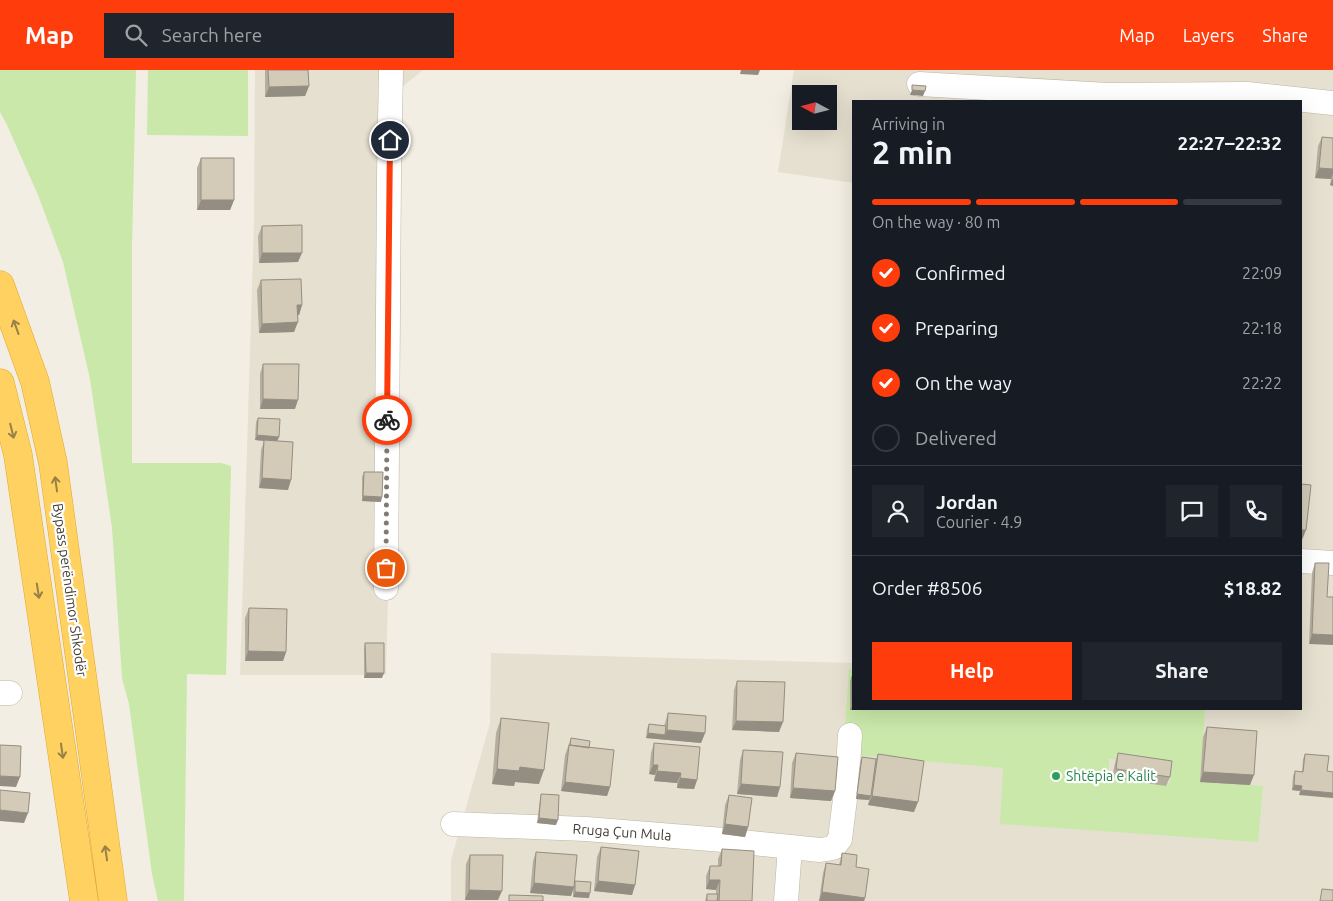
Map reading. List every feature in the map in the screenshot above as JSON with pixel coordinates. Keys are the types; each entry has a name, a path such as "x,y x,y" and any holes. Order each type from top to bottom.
{"highway":[{"name":"Bypass perëndimor Shkodër","path":"0,285 35,382 53,463 113,901"},
{"path":"0,383 18,455 84,901"}],"street":[{"path":"386,588 391,70"},
{"path":"919,84 1108,95 1248,94 1333,103"},
{"path":"1302,561 1333,563"},
{"name":"Rruga Çun Mula","path":"453,824 586,829 820,850 833,848 840,839 847,783 850,735"},
{"path":"786,901 790,847"}],"shaded area":[{"path":"255,70 423,70 401,88 386,675 240,675 254,223"},
{"path":"794,70 1333,70 1333,901 451,901 451,860 490,723 491,653 852,663 852,710 1302,710 1302,100 852,100 852,183 778,172"}],"green space":[{"path":"0,70 136,70 132,246 132,463 221,463 231,466 226,675 187,674 184,901 158,901 152,874 129,704 122,678 112,528 90,379 63,262 38,195 0,112"},
{"path":"148,70 248,70 248,136 147,135"},
{"name":"Shtëpia e Kalit","path":"849,669 852,670 852,710 1205,710 1200,781 1263,786 1258,842 1000,824 1003,768 856,755 845,726","holes":["1109,759 1171,769 1170,783 1108,779"]}],"building":[{"path":"268,70 308,70 309,86 269,87"},
{"path":"912,85 926,86 925,91 912,90"},
{"path":"1322,137 1333,138 1333,169 1319,168"},
{"path":"201,158 234,158 234,200 201,200"},
{"path":"302,225 302,253 262,253 262,226"},
{"path":"301,279 302,305 297,305 298,322 262,324 261,280"},
{"path":"263,364 299,364 298,400 263,399"},
{"path":"258,418 280,419 279,437 257,435"},
{"path":"264,440 293,442 291,480 262,478"},
{"path":"364,472 383,472 382,497 363,496"},
{"path":"1302,484 1311,485 1306,530 1302,530"},
{"path":"1315,563 1329,563 1327,597 1333,597 1333,635 1312,634"},
{"path":"249,608 287,609 286,652 248,651"},
{"path":"365,643 384,643 384,673 366,673"},
{"path":"737,681 785,682 783,722 736,721"},
{"path":"668,713 706,716 705,733 667,730"},
{"path":"501,718 549,723 544,770 520,767 519,771 497,769"},
{"path":"649,724 666,726 665,735 648,733"},
{"path":"1207,727 1257,731 1254,775 1203,772"},
{"path":"571,738 590,741 589,748 570,745"},
{"path":"654,743 700,747 697,780 680,778 681,773 657,771 658,765 653,765"},
{"path":"0,745 21,746 20,777 0,776"},
{"path":"569,745 614,750 610,787 565,782"},
{"path":"743,750 783,752 780,787 741,784"},
{"path":"796,753 838,757 835,791 793,788"},
{"path":"1118,753 1172,761 1170,777 1116,769"},
{"path":"878,754 924,761 918,802 872,796"},
{"path":"1305,754 1329,756 1327,771 1333,772 1333,793 1301,790 1302,786 1294,785 1295,771 1303,772"},
{"path":"862,757 876,759 871,796 857,794"},
{"path":"0,790 30,793 28,813 0,810"},
{"path":"541,794 559,795 558,820 539,818"},
{"path":"729,795 752,798 748,827 725,824"},
{"path":"601,847 639,851 635,885 598,881"},
{"path":"722,849 754,851 752,901 719,901 720,880 709,880 710,866 721,866"},
{"path":"536,852 577,855 574,887 534,883"},
{"path":"842,853 857,855 856,867 869,869 865,898 822,892 826,863 841,865"},
{"path":"470,855 503,855 502,891 469,890"},
{"path":"575,881 591,882 590,893 575,892"},
{"path":"1322,889 1333,890 1333,901 1320,901"},
{"path":"707,894 718,894 717,901 707,901"},
{"path":"509,895 543,896 543,901 509,901"}],"way so far":[{"path":"386,568 387,420"}],"place":[{"name":"Shtëpia e Kalit","path":"1056,776"}],"route":[{"path":"387,420 390,140"}]}
